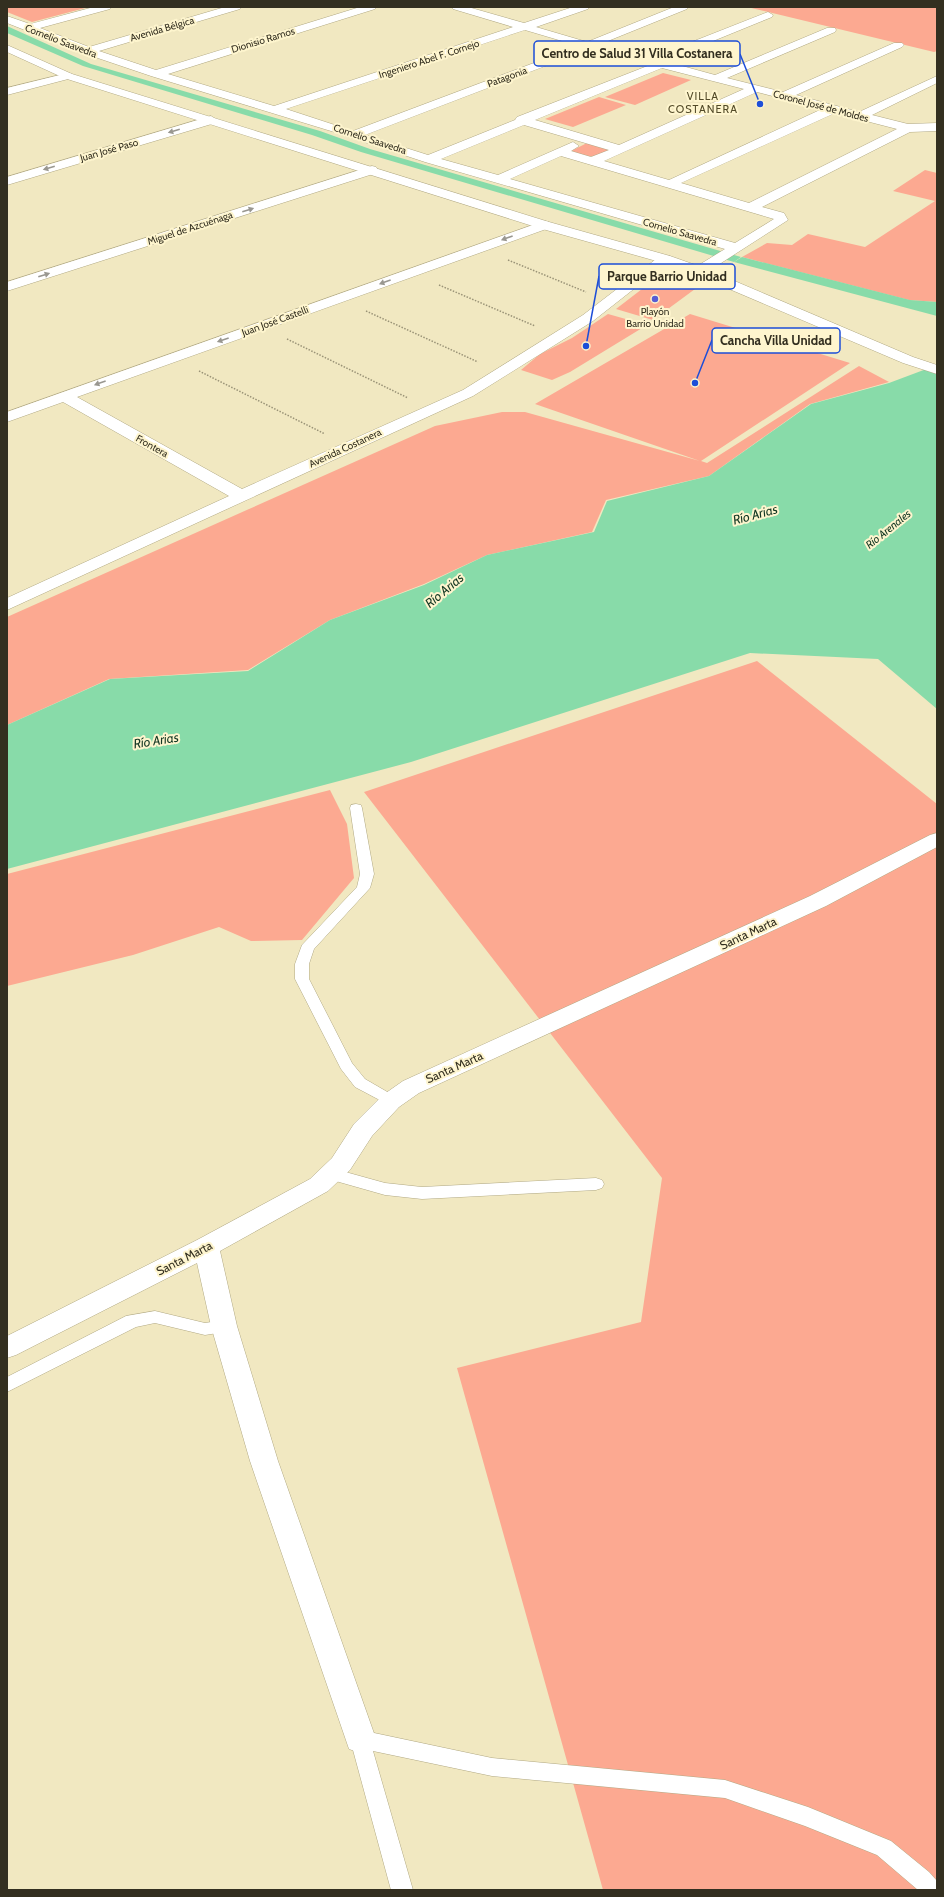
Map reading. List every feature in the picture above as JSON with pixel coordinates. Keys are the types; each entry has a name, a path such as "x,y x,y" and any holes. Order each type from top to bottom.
{"street":[{"path":"27,28 106,7"},
{"name":"Avenida Bélgica","path":"87,51 236,7"},
{"name":"Dionisio Ramos","path":"155,74 370,7"},
{"name":"Coronel José de Moldes","path":"457,7 590,46 908,128"},
{"name":"Ingeniero Abel F. Cornejo","path":"273,110 584,7"},
{"name":"Patagonia","path":"353,135 590,46 683,7"},
{"path":"429,159 768,15"},
{"name":"Cornelio Saavedra","path":"7,19 87,51 155,74 335,128 429,159 736,248"},
{"path":"717,78 831,30"},
{"path":"785,96 898,45"},
{"path":"7,48 68,76 544,225 665,259 699,271 908,360 937,370"},
{"path":"7,92 68,76"},
{"path":"860,116 937,79"},
{"path":"593,161 757,88"},
{"path":"670,184 833,109"},
{"name":"Juan José Paso","path":"7,181 211,120"},
{"path":"520,120 620,149"},
{"path":"751,207 908,128 937,127"},
{"path":"499,179 587,140"},
{"path":"560,152 779,216 781,220 716,262 699,271"},
{"name":"Miguel de Azcuénaga","path":"7,287 372,170"},
{"name":"Juan José Castelli","path":"7,417 544,225"},
{"name":"Avenida Costanera","path":"7,605 349,446 468,393 560,336 610,301 665,259"},
{"name":"Frontera","path":"63,396 242,496"},
{"name":"Santa Marta","path":"7,1348 206,1247 319,1185 341,1164 364,1130 391,1101 411,1087 818,901 937,839"},
{"path":"206,1247 224,1326 264,1461 360,1739"}],"lane":[{"path":"356,808 367,874 363,888 308,948 302,964 302,979 346,1065 360,1083 391,1101"},
{"path":"331,1174 385,1189 422,1193 596,1184"},
{"path":"7,1384 132,1321 155,1317 205,1329 224,1326"},
{"path":"402,1890 360,1739 492,1767 725,1789 808,1817 884,1848 922,1879 931,1890"}],"path":[{"path":"479,248 610,301"},
{"path":"410,273 488,308 560,336"},
{"path":"338,298 501,372"},
{"path":"261,326 431,409"},
{"path":"172,358 349,446"}],"shaded area":[{"path":"7,7 89,7 32,22 7,12"},
{"path":"747,7 937,7 937,51 934,52"},
{"path":"663,73 691,80 635,105 605,97"},
{"path":"599,97 626,105 573,127 545,119"},
{"path":"587,143 610,149 601,155 596,156 585,156 569,152"},
{"path":"925,170 937,173 937,302 909,300 742,257 767,243 792,245 808,234 865,247 935,201 893,191"},
{"name":"Playón Barrio Unidad","path":"655,279 695,289 653,320 616,309"},
{"path":"608,314 647,325 570,372 552,380 521,370 540,354 572,338"},
{"path":"690,314 850,363 701,461 707,463 859,366 889,382 810,404 709,476 606,500 592,532 487,555 424,584 330,620 248,670 109,679 7,725 7,617 435,426 502,412 525,412 700,461 535,404"},
{"path":"757,661 937,804 937,1890 603,1890 457,1368 641,1322 662,1178 364,792"},
{"path":"330,790 347,824 354,878 302,940 251,941 219,927 133,955 7,986 7,874"}],"water":[{"path":"7,26 91,64 320,131 370,149 741,257 734,262 361,152 312,135 83,66 7,33"},
{"path":"742,257 910,300 937,302 937,316 734,262"},
{"path":"937,365 937,709 878,659 750,653 411,762 7,869 7,725 110,679 248,671 330,620 424,585 487,555 594,532 607,501 709,476 811,404 889,383"}],"place":[{"name":"Centro de Salud 31 Villa Costanera","path":"760,104"},
{"name":"Playón Barrio Unidad","path":"655,299"},
{"name":"Parque Barrio Unidad","path":"586,346"},
{"name":"Cancha Villa Unidad","path":"695,383"}],"district":[{"name":"VILLA COSTANERA","path":"703,102"}],"water label":[{"name":"Río Arias","path":"755,514"},
{"name":"Río Arenales","path":"888,529"},
{"name":"Río Arias","path":"444,590"},
{"name":"Río Arias","path":"156,740"}]}
